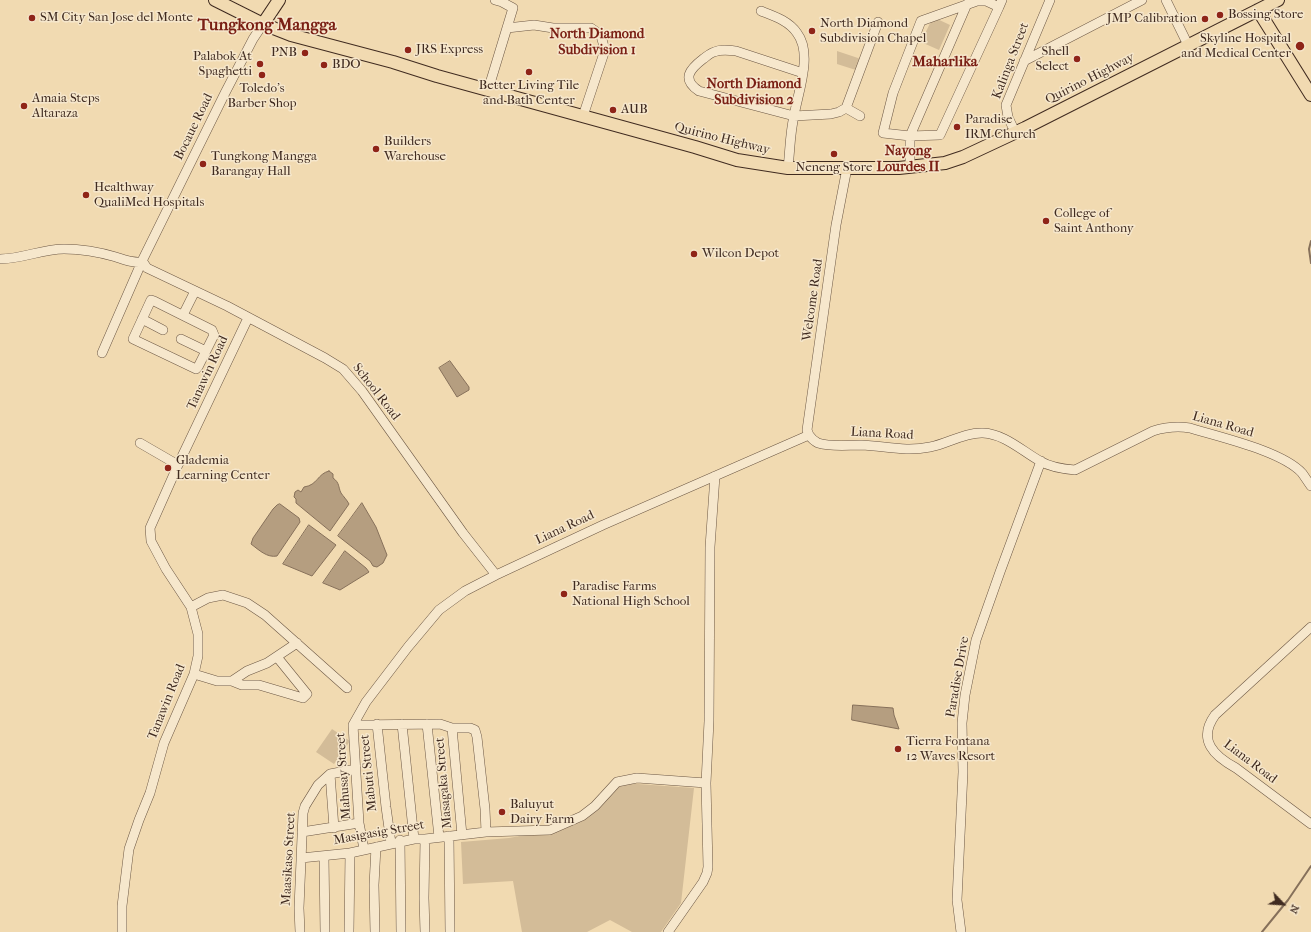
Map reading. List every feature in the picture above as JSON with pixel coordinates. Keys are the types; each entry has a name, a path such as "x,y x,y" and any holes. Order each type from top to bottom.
{"main road":[{"name":"Quirino Highway","path":"215,0 263,24 291,35 389,61 737,160 788,168 910,167 945,163 963,157 1278,0"},
{"path":"263,24 279,0"},
{"path":"1258,10 1311,94"}],"street":[{"path":"488,90 513,8 495,0"},
{"name":"Kalinga Street","path":"1015,132 1008,117 1006,105 1050,0"},
{"path":"1024,61 1142,0"},
{"path":"1166,0 1188,46"},
{"path":"977,1 1000,3 940,136 910,136 883,133 893,93 920,21 977,1"},
{"path":"910,167 910,136 966,4"},
{"path":"761,11 787,23 798,34 803,42 803,73 794,116 788,168"},
{"path":"803,73 736,51 724,50 712,52 693,67 689,73 689,80 692,87 699,91 794,116 831,114 839,112 846,108 878,22"},
{"name":"Bocaue Road","path":"102,353 143,262 225,94 263,24"},
{"path":"507,28 534,25 553,28 588,28 598,32 605,50 583,116"},
{"path":"846,108 860,116"},
{"name":"Welcome Road","path":"809,435 808,422 836,225 848,168"},
{"path":"0,259 15,258 62,249 100,253 132,263 143,262"},
{"name":"School Road","path":"143,262 147,268 248,318 343,369 362,391 463,533 496,575"},
{"path":"183,315 195,291"},
{"path":"151,300 154,300 212,330 214,335 196,369 135,340 133,338 142,319 151,300"},
{"name":"Tanawin Road","path":"122,932 122,906 129,849 150,793 164,743 194,674 198,656 198,634 191,607 166,569 150,538 150,528 178,465 248,318"},
{"path":"142,319 163,330"},
{"path":"181,339 206,351"},
{"name":"Liana Road","path":"353,725 366,702 408,647 439,610 465,591 603,525 809,435 818,443 863,445 911,450 931,447 973,434 984,433 997,436 1040,461 1063,469 1075,470 1153,431 1165,427 1178,426 1190,428 1263,450 1296,468 1302,473 1311,486"},
{"path":"140,444 178,465"},
{"name":"Paradise Drive","path":"961,932 957,900 963,772 962,723 965,695 976,640 1040,461"},
{"path":"668,932 703,882 707,873 709,845 706,783 710,722 710,547 715,476"},
{"path":"191,607 208,598 223,595 247,603 266,615 348,688"},
{"name":"Liana Road","path":"1311,627 1215,715 1208,730 1209,742 1214,753 1311,824"},
{"path":"232,681 247,671 267,663 297,644"},
{"path":"194,674 217,681 232,681 242,685 259,685 303,698 307,694 277,657"},
{"name":"Mabuti Street","path":"377,724 386,808 396,842 401,932"},
{"path":"402,724 414,839"},
{"path":"427,724 438,837"},
{"path":"353,725 444,724 452,728 474,729 477,733 486,832"},
{"name":"Mahusay Street","path":"353,725 359,823 364,849"},
{"name":"Masagaka Street","path":"452,728 462,835"},
{"path":"334,828 330,774 356,769"},
{"name":"Maasikaso Street","path":"300,932 299,908 303,813 305,806 318,785 330,774"},
{"name":"Masigasig Street","path":"301,858 350,852 414,839 486,832 550,830 582,816 594,806 611,787 617,782 623,780 637,778 706,783"},
{"path":"302,832 359,823"},
{"path":"449,836 450,932"},
{"path":"425,838 424,898 426,932"},
{"path":"375,932 374,885 376,847"},
{"path":"349,932 350,852"},
{"path":"324,856 325,932"}],"shaded area":[{"path":"933,17 950,25 939,50 921,42"},
{"path":"837,51 864,60 859,71 837,64"},
{"path":"450,361 469,387 469,390 457,397 439,368"},
{"path":"329,471 333,474 333,478 338,483 341,493 349,504 330,531 296,503 296,499 294,497 295,492 298,490 301,492 304,487 309,486 322,474"},
{"path":"362,503 376,527 387,555 383,563 377,567 373,566 370,561 338,536"},
{"path":"280,504 299,518 300,522 277,556 270,556 263,553 251,544 253,538 273,509"},
{"path":"309,525 336,545 312,576 283,564"},
{"path":"345,551 369,572 340,590 323,583"},
{"path":"853,705 893,708 899,729 852,720"},
{"path":"332,729 350,741 334,764 316,752"},
{"path":"624,783 694,788 681,903 661,932 632,932 610,920 587,932 522,932 513,881 463,884 461,842 509,838 546,831 576,822"}],"waterway":[{"path":"1311,241 1309,249 1311,263"},
{"path":"1262,932 1288,900 1311,866"}],"place":[{"name":"Bossing Store","path":"1220,15"},
{"name":"SM City San Jose del Monte","path":"32,18"},
{"name":"JMP Calibration","path":"1205,19"},
{"name":"North Diamond Subdivision Chapel","path":"812,31"},
{"name":"Skyline Hospital and Medical Center","path":"1300,46"},
{"name":"JRS Express","path":"408,50"},
{"name":"PNB","path":"305,53"},
{"name":"Shell Select","path":"1077,59"},
{"name":"Palabok At Spaghetti","path":"260,64"},
{"name":"BDO","path":"324,65"},
{"name":"Better Living Tile and Bath Center","path":"529,72"},
{"name":"Toledo's Barber Shop","path":"262,75"},
{"name":"Amaia Steps Altaraza","path":"24,106"},
{"name":"AUB","path":"613,110"},
{"name":"Paradise IRM Church","path":"957,127"},
{"name":"Builders Warehouse","path":"376,149"},
{"name":"Neneng Store","path":"834,154"},
{"name":"Tungkong Mangga Barangay Hall","path":"203,164"},
{"name":"Healthway QualiMed Hospitals","path":"86,195"},
{"name":"College of Saint Anthony","path":"1046,221"},
{"name":"Wilcon Depot","path":"694,254"},
{"name":"Glademia Learning Center","path":"168,468"},
{"name":"Paradise Farms National High School","path":"564,594"},
{"name":"Tierra Fontana 12 Waves Resort","path":"898,749"},
{"name":"Baluyut Dairy Farm","path":"502,812"}],"district":[{"name":"Tungkong Mangga","path":"267,26"},
{"name":"North Diamond Subdivision 1","path":"597,44"},
{"name":"Maharlika","path":"945,62"},
{"name":"North Diamond Subdivision 2","path":"754,94"},
{"name":"Nayong Lourdes II","path":"908,160"}]}
